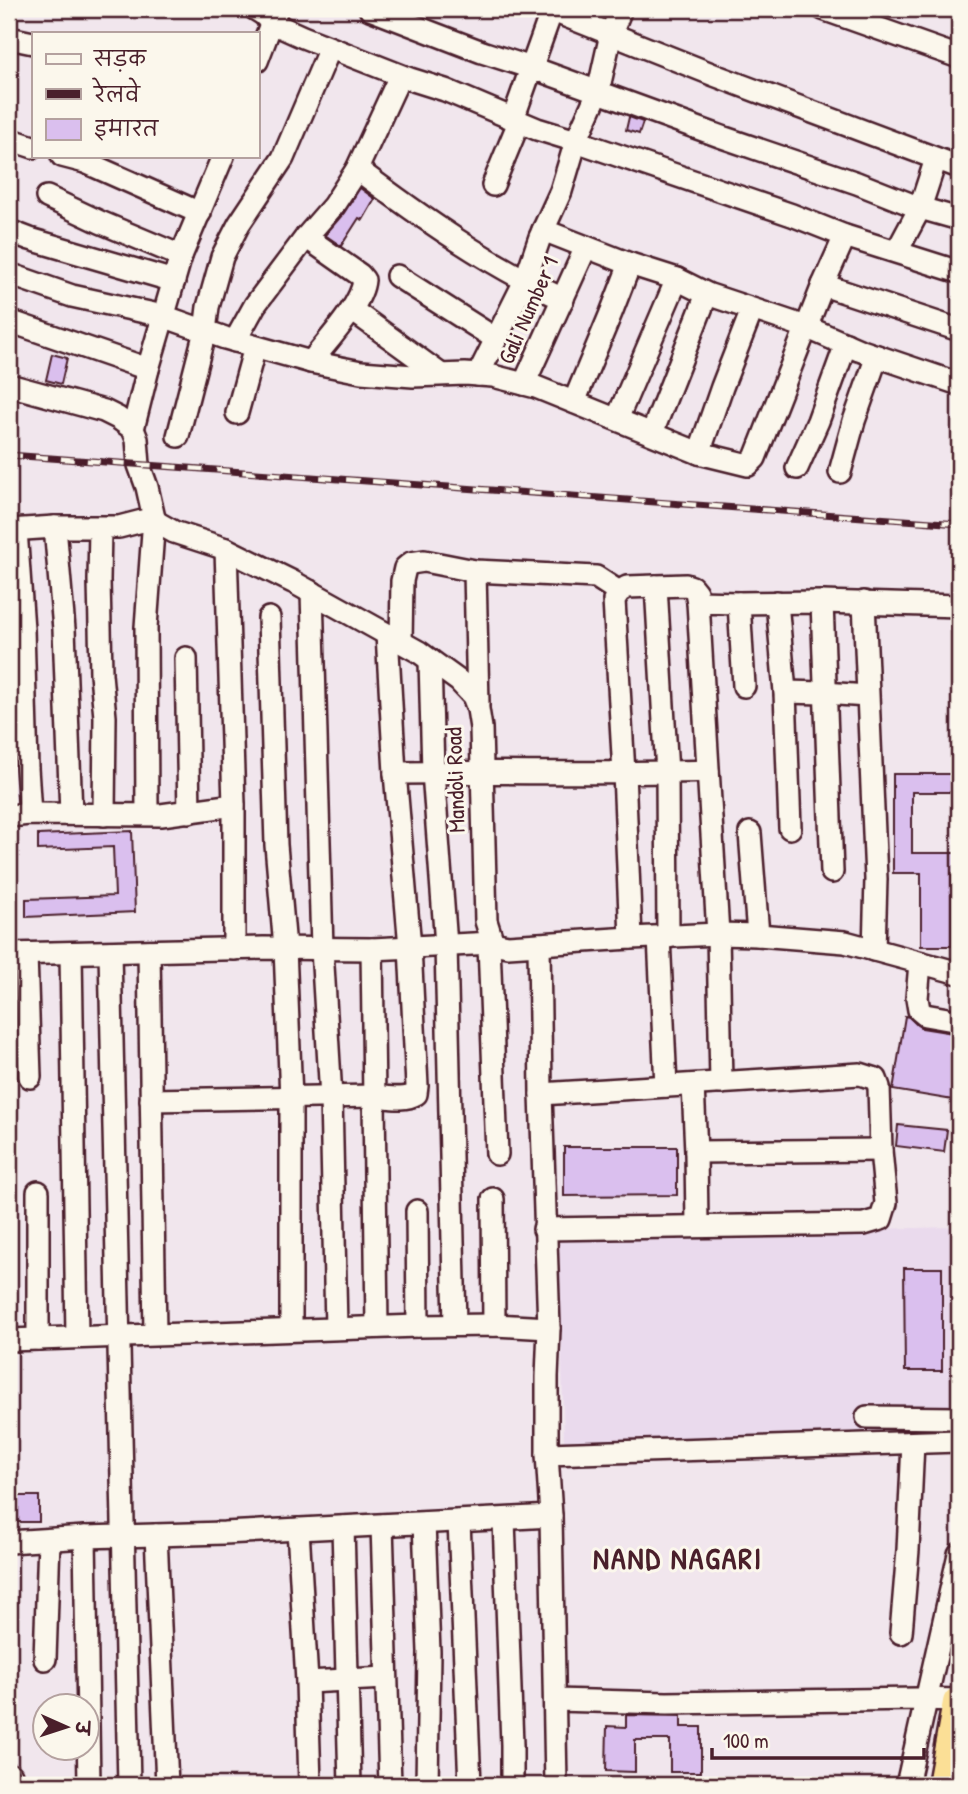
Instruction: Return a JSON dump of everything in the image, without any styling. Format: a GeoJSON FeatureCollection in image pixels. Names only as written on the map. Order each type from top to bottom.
{"type":"FeatureCollection","features":[{"type":"Feature","properties":{"kind":"highway"},"geometry":{"type":"LineString","coordinates":[[944,1785],[959,1702]]}},
{"type":"Feature","properties":{"kind":"street"},"geometry":{"type":"LineString","coordinates":[[255,9],[274,16],[330,48],[400,76],[445,90],[516,121],[792,215],[845,236],[959,272]]}},
{"type":"Feature","properties":{"kind":"street"},"geometry":{"type":"LineString","coordinates":[[370,9],[482,52],[857,183],[920,208],[959,219]]}},
{"type":"Feature","properties":{"kind":"street"},"geometry":{"type":"LineString","coordinates":[[478,375],[525,281],[543,230],[561,191],[576,141],[598,92],[611,34],[621,9]]}},
{"type":"Feature","properties":{"kind":"street"},"geometry":{"type":"LineString","coordinates":[[823,9],[959,57]]}},
{"type":"Feature","properties":{"kind":"street"},"geometry":{"type":"LineString","coordinates":[[493,185],[550,10],[959,167]]}},
{"type":"Feature","properties":{"kind":"street"},"geometry":{"type":"LineString","coordinates":[[259,56],[274,16]]}},
{"type":"Feature","properties":{"kind":"street"},"geometry":{"type":"LineString","coordinates":[[9,38],[32,43]]}},
{"type":"Feature","properties":{"kind":"street"},"geometry":{"type":"LineString","coordinates":[[178,436],[222,257],[239,224],[283,158],[330,48]]}},
{"type":"Feature","properties":{"kind":"street"},"geometry":{"type":"LineString","coordinates":[[237,413],[245,344],[255,305],[333,206],[357,169],[400,76]]}},
{"type":"Feature","properties":{"kind":"street"},"geometry":{"type":"LineString","coordinates":[[9,139],[32,147]]}},
{"type":"Feature","properties":{"kind":"street"},"geometry":{"type":"LineString","coordinates":[[70,158],[85,162],[200,214]]}},
{"type":"Feature","properties":{"kind":"street"},"geometry":{"type":"LineString","coordinates":[[133,429],[181,256],[222,158]]}},
{"type":"Feature","properties":{"kind":"street"},"geometry":{"type":"LineString","coordinates":[[897,251],[920,208],[936,159]]}},
{"type":"Feature","properties":{"kind":"street"},"geometry":{"type":"LineString","coordinates":[[357,169],[485,258],[563,299]]}},
{"type":"Feature","properties":{"kind":"street"},"geometry":{"type":"LineString","coordinates":[[47,197],[181,256]]}},
{"type":"Feature","properties":{"kind":"street"},"geometry":{"type":"LineString","coordinates":[[9,230],[30,239],[174,281]]}},
{"type":"Feature","properties":{"kind":"street"},"geometry":{"type":"LineString","coordinates":[[543,230],[586,247]]}},
{"type":"Feature","properties":{"kind":"street"},"geometry":{"type":"LineString","coordinates":[[524,384],[699,453],[748,465],[755,458],[845,236]]}},
{"type":"Feature","properties":{"kind":"street"},"geometry":{"type":"LineString","coordinates":[[306,237],[364,280],[352,310],[311,362]]}},
{"type":"Feature","properties":{"kind":"street","name":"Gali Number 1"},"geometry":{"type":"LineString","coordinates":[[9,274],[72,296],[163,316],[245,344],[311,362],[374,373],[493,376],[524,384],[586,247],[677,279],[707,294],[806,327],[877,356],[959,384]]}},
{"type":"Feature","properties":{"kind":"street"},"geometry":{"type":"LineString","coordinates":[[574,402],[630,264]]}},
{"type":"Feature","properties":{"kind":"street"},"geometry":{"type":"LineString","coordinates":[[397,276],[496,339]]}},
{"type":"Feature","properties":{"kind":"street"},"geometry":{"type":"LineString","coordinates":[[617,419],[677,279]]}},
{"type":"Feature","properties":{"kind":"street"},"geometry":{"type":"LineString","coordinates":[[823,285],[959,330]]}},
{"type":"Feature","properties":{"kind":"street"},"geometry":{"type":"LineString","coordinates":[[652,433],[707,294]]}},
{"type":"Feature","properties":{"kind":"street"},"geometry":{"type":"LineString","coordinates":[[352,310],[440,374]]}},
{"type":"Feature","properties":{"kind":"street"},"geometry":{"type":"LineString","coordinates":[[699,453],[752,310]]}},
{"type":"Feature","properties":{"kind":"street"},"geometry":{"type":"LineString","coordinates":[[9,321],[148,369]]}},
{"type":"Feature","properties":{"kind":"street"},"geometry":{"type":"LineString","coordinates":[[797,468],[818,421],[846,344]]}},
{"type":"Feature","properties":{"kind":"street"},"geometry":{"type":"LineString","coordinates":[[840,472],[854,421],[877,356]]}},
{"type":"Feature","properties":{"kind":"street"},"geometry":{"type":"LineString","coordinates":[[9,385],[104,411],[133,429],[137,439],[139,466],[153,513],[146,627],[147,814]]}},
{"type":"Feature","properties":{"kind":"street"},"geometry":{"type":"LineString","coordinates":[[153,513],[120,527],[13,530],[23,629],[27,768],[19,815],[147,814],[189,812],[234,805]]}},
{"type":"Feature","properties":{"kind":"street","name":"Mandoli Road"},"geometry":{"type":"LineString","coordinates":[[153,513],[162,527],[226,549],[312,592],[394,638],[430,660],[473,695],[481,728],[486,921],[491,943],[497,1154]]}},
{"type":"Feature","properties":{"kind":"street"},"geometry":{"type":"LineString","coordinates":[[55,527],[64,629],[71,814]]}},
{"type":"Feature","properties":{"kind":"street"},"geometry":{"type":"LineString","coordinates":[[100,528],[101,663],[105,717],[104,815]]}},
{"type":"Feature","properties":{"kind":"street"},"geometry":{"type":"LineString","coordinates":[[226,549],[234,805],[234,949]]}},
{"type":"Feature","properties":{"kind":"street"},"geometry":{"type":"LineString","coordinates":[[151,1100],[374,1096],[405,1098],[416,1094],[418,1086],[410,947],[395,773],[394,638],[405,568],[411,563],[424,561],[475,571],[596,577],[619,592]]}},
{"type":"Feature","properties":{"kind":"street"},"geometry":{"type":"LineString","coordinates":[[475,571],[478,709]]}},
{"type":"Feature","properties":{"kind":"street"},"geometry":{"type":"LineString","coordinates":[[656,586],[667,773],[664,937],[666,1086]]}},
{"type":"Feature","properties":{"kind":"street"},"geometry":{"type":"LineString","coordinates":[[631,937],[614,600],[626,587],[692,587],[698,602],[718,934],[721,1083]]}},
{"type":"Feature","properties":{"kind":"street"},"geometry":{"type":"LineString","coordinates":[[312,592],[322,949],[331,1097],[336,1328]]}},
{"type":"Feature","properties":{"kind":"street"},"geometry":{"type":"LineString","coordinates":[[698,602],[959,606]]}},
{"type":"Feature","properties":{"kind":"street"},"geometry":{"type":"LineString","coordinates":[[777,602],[785,692],[790,828]]}},
{"type":"Feature","properties":{"kind":"street"},"geometry":{"type":"LineString","coordinates":[[822,602],[832,872]]}},
{"type":"Feature","properties":{"kind":"street"},"geometry":{"type":"LineString","coordinates":[[739,603],[744,686]]}},
{"type":"Feature","properties":{"kind":"street"},"geometry":{"type":"LineString","coordinates":[[864,603],[876,878],[874,950]]}},
{"type":"Feature","properties":{"kind":"street"},"geometry":{"type":"LineString","coordinates":[[269,618],[276,845],[285,948],[291,1098],[291,1330]]}},
{"type":"Feature","properties":{"kind":"street"},"geometry":{"type":"LineString","coordinates":[[186,658],[189,812]]}},
{"type":"Feature","properties":{"kind":"street"},"geometry":{"type":"LineString","coordinates":[[430,660],[433,772],[446,945],[455,1325]]}},
{"type":"Feature","properties":{"kind":"street"},"geometry":{"type":"LineString","coordinates":[[785,692],[867,696]]}},
{"type":"Feature","properties":{"kind":"street"},"geometry":{"type":"LineString","coordinates":[[395,773],[708,771]]}},
{"type":"Feature","properties":{"kind":"street"},"geometry":{"type":"LineString","coordinates":[[750,833],[758,935]]}},
{"type":"Feature","properties":{"kind":"street"},"geometry":{"type":"LineString","coordinates":[[30,1077],[17,954],[285,948],[372,949],[491,943],[508,946],[718,934],[845,942],[959,973]]}},
{"type":"Feature","properties":{"kind":"street"},"geometry":{"type":"LineString","coordinates":[[539,944],[544,1229],[549,1328],[547,1454],[551,1516],[556,1785]]}},
{"type":"Feature","properties":{"kind":"street"},"geometry":{"type":"LineString","coordinates":[[372,949],[377,1328]]}},
{"type":"Feature","properties":{"kind":"street"},"geometry":{"type":"LineString","coordinates":[[149,951],[155,1334]]}},
{"type":"Feature","properties":{"kind":"street"},"geometry":{"type":"LineString","coordinates":[[110,952],[129,1785]]}},
{"type":"Feature","properties":{"kind":"street"},"geometry":{"type":"LineString","coordinates":[[71,953],[77,1337]]}},
{"type":"Feature","properties":{"kind":"street"},"geometry":{"type":"LineString","coordinates":[[919,963],[919,1010],[925,1015],[959,1021]]}},
{"type":"Feature","properties":{"kind":"street"},"geometry":{"type":"LineString","coordinates":[[541,1094],[860,1074],[876,1079],[880,1100],[886,1203],[881,1219],[864,1224],[544,1229]]}},
{"type":"Feature","properties":{"kind":"street"},"geometry":{"type":"LineString","coordinates":[[692,1085],[697,1226]]}},
{"type":"Feature","properties":{"kind":"street"},"geometry":{"type":"LineString","coordinates":[[696,1152],[881,1150]]}},
{"type":"Feature","properties":{"kind":"street"},"geometry":{"type":"LineString","coordinates":[[38,1192],[38,1339]]}},
{"type":"Feature","properties":{"kind":"street"},"geometry":{"type":"LineString","coordinates":[[493,1199],[494,1325]]}},
{"type":"Feature","properties":{"kind":"street"},"geometry":{"type":"LineString","coordinates":[[417,1211],[418,1326]]}},
{"type":"Feature","properties":{"kind":"street"},"geometry":{"type":"LineString","coordinates":[[9,1340],[455,1325],[549,1328]]}},
{"type":"Feature","properties":{"kind":"street"},"geometry":{"type":"LineString","coordinates":[[867,1417],[959,1418]]}},
{"type":"Feature","properties":{"kind":"street"},"geometry":{"type":"LineString","coordinates":[[547,1454],[959,1441]]}},
{"type":"Feature","properties":{"kind":"street"},"geometry":{"type":"LineString","coordinates":[[901,1633],[914,1443]]}},
{"type":"Feature","properties":{"kind":"street"},"geometry":{"type":"LineString","coordinates":[[9,1542],[85,1536],[298,1529],[551,1516]]}},
{"type":"Feature","properties":{"kind":"street"},"geometry":{"type":"LineString","coordinates":[[503,1519],[512,1785]]}},
{"type":"Feature","properties":{"kind":"street"},"geometry":{"type":"LineString","coordinates":[[459,1521],[470,1785]]}},
{"type":"Feature","properties":{"kind":"street"},"geometry":{"type":"LineString","coordinates":[[424,1522],[429,1652],[427,1785]]}},
{"type":"Feature","properties":{"kind":"street"},"geometry":{"type":"LineString","coordinates":[[382,1525],[390,1785]]}},
{"type":"Feature","properties":{"kind":"street"},"geometry":{"type":"LineString","coordinates":[[343,1527],[350,1785]]}},
{"type":"Feature","properties":{"kind":"street"},"geometry":{"type":"LineString","coordinates":[[298,1529],[310,1785]]}},
{"type":"Feature","properties":{"kind":"street"},"geometry":{"type":"LineString","coordinates":[[156,1535],[167,1785]]}},
{"type":"Feature","properties":{"kind":"street"},"geometry":{"type":"LineString","coordinates":[[85,1536],[89,1785]]}},
{"type":"Feature","properties":{"kind":"street"},"geometry":{"type":"LineString","coordinates":[[45,1659],[49,1540]]}},
{"type":"Feature","properties":{"kind":"street"},"geometry":{"type":"LineString","coordinates":[[907,1785],[959,1554]]}},
{"type":"Feature","properties":{"kind":"street"},"geometry":{"type":"LineString","coordinates":[[307,1682],[386,1678]]}},
{"type":"Feature","properties":{"kind":"street"},"geometry":{"type":"LineString","coordinates":[[555,1700],[667,1703],[927,1699],[959,1702]]}},
{"type":"Feature","properties":{"kind":"shaded area"},"geometry":{"type":"Polygon","coordinates":[[[954,1227],[959,1433],[564,1443],[559,1237],[954,1227]]]}},
{"type":"Feature","properties":{"kind":"building"},"geometry":{"type":"Polygon","coordinates":[[[629,117],[643,122],[639,134],[626,130],[629,117]]]}},
{"type":"Feature","properties":{"kind":"building"},"geometry":{"type":"Polygon","coordinates":[[[360,188],[375,199],[363,220],[359,218],[341,246],[325,235],[360,188]]]}},
{"type":"Feature","properties":{"kind":"building"},"geometry":{"type":"Polygon","coordinates":[[[52,354],[67,358],[61,384],[46,380],[52,354]]]}},
{"type":"Feature","properties":{"kind":"building"},"geometry":{"type":"Polygon","coordinates":[[[893,774],[959,774],[959,792],[912,792],[912,853],[959,853],[959,873],[952,873],[952,946],[921,946],[921,873],[893,873],[893,774]]]}},
{"type":"Feature","properties":{"kind":"building"},"geometry":{"type":"Polygon","coordinates":[[[132,831],[135,912],[26,917],[26,899],[115,896],[113,847],[38,850],[38,835],[132,831]]]}},
{"type":"Feature","properties":{"kind":"building"},"geometry":{"type":"Polygon","coordinates":[[[905,1016],[922,1028],[959,1034],[959,1101],[893,1090],[905,1016]]]}},
{"type":"Feature","properties":{"kind":"building"},"geometry":{"type":"Polygon","coordinates":[[[898,1125],[947,1130],[944,1152],[896,1146],[898,1125]]]}},
{"type":"Feature","properties":{"kind":"building"},"geometry":{"type":"Polygon","coordinates":[[[564,1147],[677,1147],[677,1195],[564,1196],[564,1147]]]}},
{"type":"Feature","properties":{"kind":"building"},"geometry":{"type":"Polygon","coordinates":[[[904,1268],[942,1268],[942,1371],[905,1371],[904,1268]]]}},
{"type":"Feature","properties":{"kind":"building"},"geometry":{"type":"Polygon","coordinates":[[[9,1496],[39,1496],[39,1522],[9,1522],[9,1496]]]}},
{"type":"Feature","properties":{"kind":"building"},"geometry":{"type":"Polygon","coordinates":[[[626,1715],[681,1716],[681,1727],[701,1727],[701,1772],[670,1772],[670,1740],[635,1740],[635,1772],[606,1771],[607,1726],[626,1727],[626,1715]]]}},
{"type":"Feature","properties":{"kind":"railway"},"geometry":{"type":"LineString","coordinates":[[9,455],[959,524]]}},
{"type":"Feature","properties":{"kind":"district","name":"NAND NAGARI"},"geometry":{"type":"Point","coordinates":[678,1559]}}]}
